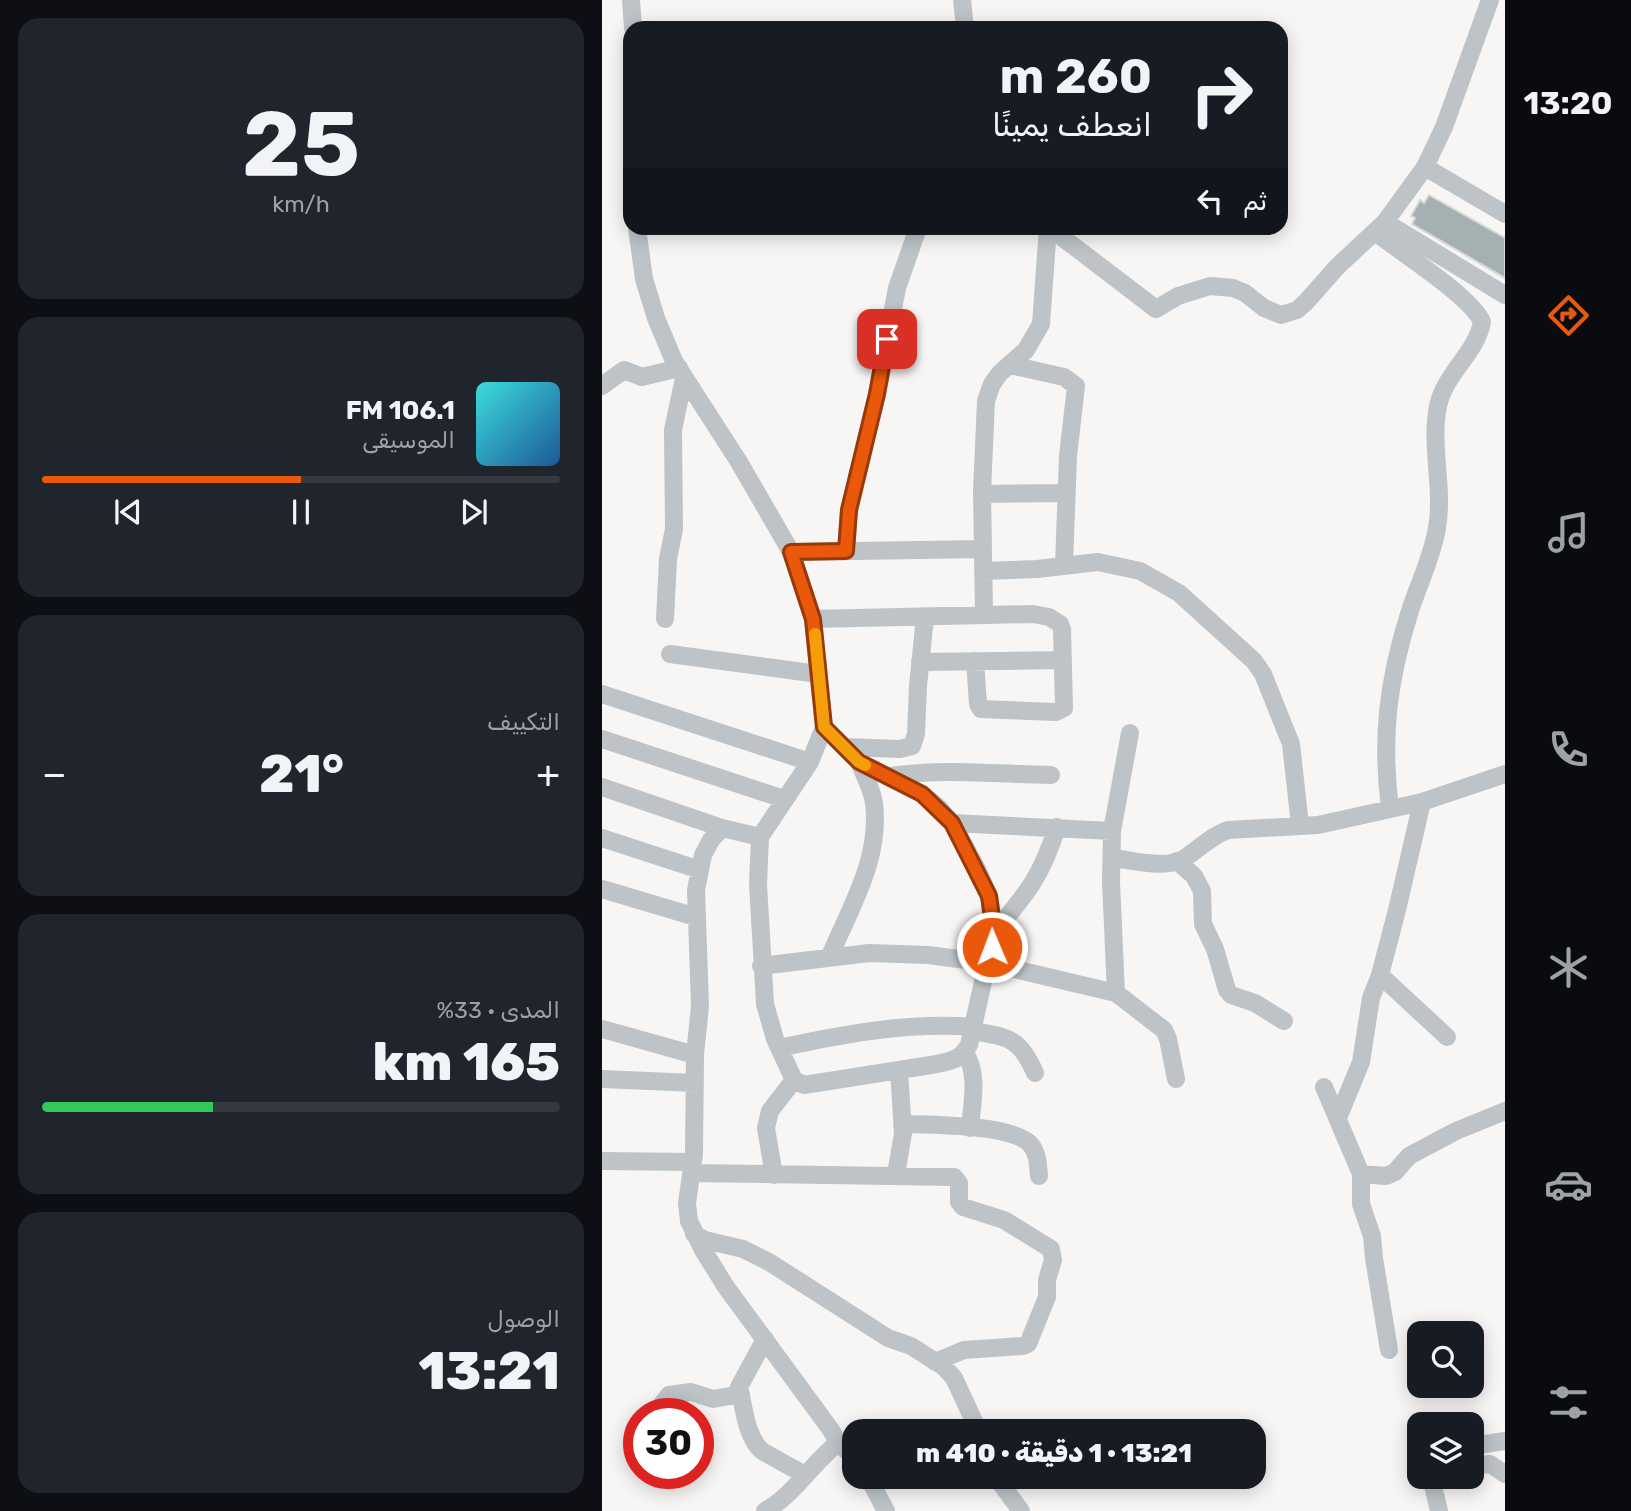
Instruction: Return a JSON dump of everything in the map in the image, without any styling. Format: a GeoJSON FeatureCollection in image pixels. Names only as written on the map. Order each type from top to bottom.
{"type":"FeatureCollection","features":[{"type":"Feature","properties":{"kind":"street"},"geometry":{"type":"LineString","coordinates":[[631,0],[632,21]]}},
{"type":"Feature","properties":{"kind":"street"},"geometry":{"type":"LineString","coordinates":[[962,0],[964,21]]}},
{"type":"Feature","properties":{"kind":"street"},"geometry":{"type":"LineString","coordinates":[[1058,235],[1156,309],[1193,290],[1223,286],[1245,293],[1264,308],[1282,315],[1297,310],[1337,267],[1380,227],[1424,167],[1444,127],[1490,0]]}},
{"type":"Feature","properties":{"kind":"street"},"geometry":{"type":"LineString","coordinates":[[1424,167],[1505,214]]}},
{"type":"Feature","properties":{"kind":"street"},"geometry":{"type":"LineString","coordinates":[[1380,227],[1505,295]]}},
{"type":"Feature","properties":{"kind":"street"},"geometry":{"type":"LineString","coordinates":[[1380,227],[1474,311],[1482,322],[1471,351],[1452,373],[1438,406],[1438,525],[1432,551],[1401,641],[1387,707],[1386,761],[1390,808]]}},
{"type":"Feature","properties":{"kind":"street"},"geometry":{"type":"LineString","coordinates":[[638,235],[652,305],[681,373],[739,462],[791,552],[813,619],[824,727],[810,762],[760,837],[758,884],[765,1004],[779,1048],[794,1080],[804,1085],[957,1060],[965,1053],[973,1029],[989,962],[994,932],[989,896],[952,823],[922,794],[859,762]]}},
{"type":"Feature","properties":{"kind":"street"},"geometry":{"type":"LineString","coordinates":[[846,551],[849,510],[877,394],[897,288],[916,235]]}},
{"type":"Feature","properties":{"kind":"street"},"geometry":{"type":"LineString","coordinates":[[984,615],[982,494],[986,401],[992,384],[1000,373],[1026,350],[1041,324],[1048,235]]}},
{"type":"Feature","properties":{"kind":"street"},"geometry":{"type":"LineString","coordinates":[[1010,365],[1063,377],[1076,386],[1070,423],[1064,565]]}},
{"type":"Feature","properties":{"kind":"street"},"geometry":{"type":"LineString","coordinates":[[602,386],[624,370],[642,377],[681,373]]}},
{"type":"Feature","properties":{"kind":"street"},"geometry":{"type":"LineString","coordinates":[[665,619],[668,559],[674,529],[673,430],[681,373]]}},
{"type":"Feature","properties":{"kind":"street"},"geometry":{"type":"LineString","coordinates":[[982,494],[1066,493]]}},
{"type":"Feature","properties":{"kind":"street"},"geometry":{"type":"LineString","coordinates":[[791,552],[982,549]]}},
{"type":"Feature","properties":{"kind":"street"},"geometry":{"type":"LineString","coordinates":[[984,570],[1037,569],[1098,562],[1120,565],[1159,580],[1204,613],[1264,674],[1290,744],[1300,825]]}},
{"type":"Feature","properties":{"kind":"street"},"geometry":{"type":"LineString","coordinates":[[813,619],[1034,614],[1055,620],[1062,629],[1065,705],[1056,712],[981,709],[978,704],[975,661]]}},
{"type":"Feature","properties":{"kind":"street"},"geometry":{"type":"LineString","coordinates":[[845,747],[900,749],[912,746],[916,734],[925,617]]}},
{"type":"Feature","properties":{"kind":"street"},"geometry":{"type":"LineString","coordinates":[[670,654],[818,674]]}},
{"type":"Feature","properties":{"kind":"street"},"geometry":{"type":"LineString","coordinates":[[920,662],[1063,660]]}},
{"type":"Feature","properties":{"kind":"street"},"geometry":{"type":"LineString","coordinates":[[602,694],[810,762]]}},
{"type":"Feature","properties":{"kind":"street"},"geometry":{"type":"LineString","coordinates":[[824,727],[859,762],[874,801],[872,848],[860,888],[829,958]]}},
{"type":"Feature","properties":{"kind":"street"},"geometry":{"type":"LineString","coordinates":[[1116,993],[1112,831],[1130,733]]}},
{"type":"Feature","properties":{"kind":"street"},"geometry":{"type":"LineString","coordinates":[[602,739],[784,799]]}},
{"type":"Feature","properties":{"kind":"street"},"geometry":{"type":"LineString","coordinates":[[890,776],[936,772],[1051,775]]}},
{"type":"Feature","properties":{"kind":"street"},"geometry":{"type":"LineString","coordinates":[[1112,858],[1159,863],[1177,861],[1228,830],[1318,825],[1422,802],[1505,774]]}},
{"type":"Feature","properties":{"kind":"street"},"geometry":{"type":"LineString","coordinates":[[602,787],[722,828],[760,837]]}},
{"type":"Feature","properties":{"kind":"street"},"geometry":{"type":"LineString","coordinates":[[1338,1118],[1361,1062],[1371,999],[1380,975],[1422,802]]}},
{"type":"Feature","properties":{"kind":"street"},"geometry":{"type":"LineString","coordinates":[[952,823],[1112,831]]}},
{"type":"Feature","properties":{"kind":"street"},"geometry":{"type":"LineString","coordinates":[[994,932],[1026,895],[1042,870],[1057,827]]}},
{"type":"Feature","properties":{"kind":"street"},"geometry":{"type":"LineString","coordinates":[[722,828],[703,855],[696,890],[700,1006],[695,1055],[692,1168],[687,1203],[689,1221],[726,1287],[842,1446]]}},
{"type":"Feature","properties":{"kind":"street"},"geometry":{"type":"LineString","coordinates":[[602,838],[700,870]]}},
{"type":"Feature","properties":{"kind":"street"},"geometry":{"type":"LineString","coordinates":[[1177,861],[1194,876],[1202,891],[1203,924],[1227,990],[1231,995],[1255,1003],[1284,1021]]}},
{"type":"Feature","properties":{"kind":"street"},"geometry":{"type":"LineString","coordinates":[[602,889],[696,917]]}},
{"type":"Feature","properties":{"kind":"street"},"geometry":{"type":"LineString","coordinates":[[761,966],[869,953],[928,955],[989,962],[1116,993],[1164,1030],[1176,1079]]}},
{"type":"Feature","properties":{"kind":"street"},"geometry":{"type":"LineString","coordinates":[[1380,975],[1447,1037]]}},
{"type":"Feature","properties":{"kind":"street"},"geometry":{"type":"LineString","coordinates":[[779,1048],[837,1035],[936,1024],[973,1029],[1010,1041],[1026,1052],[1035,1073]]}},
{"type":"Feature","properties":{"kind":"street"},"geometry":{"type":"LineString","coordinates":[[602,1029],[695,1055]]}},
{"type":"Feature","properties":{"kind":"street"},"geometry":{"type":"LineString","coordinates":[[965,1053],[971,1063],[973,1083],[970,1128]]}},
{"type":"Feature","properties":{"kind":"street"},"geometry":{"type":"LineString","coordinates":[[896,1175],[902,1124],[899,1070]]}},
{"type":"Feature","properties":{"kind":"street"},"geometry":{"type":"LineString","coordinates":[[602,1079],[695,1083]]}},
{"type":"Feature","properties":{"kind":"street"},"geometry":{"type":"LineString","coordinates":[[774,1175],[766,1128],[770,1111],[794,1080]]}},
{"type":"Feature","properties":{"kind":"street"},"geometry":{"type":"LineString","coordinates":[[1324,1087],[1361,1174],[1362,1204],[1373,1236],[1374,1258],[1390,1350]]}},
{"type":"Feature","properties":{"kind":"street"},"geometry":{"type":"LineString","coordinates":[[1361,1174],[1386,1175],[1395,1172],[1409,1156],[1456,1130],[1505,1111]]}},
{"type":"Feature","properties":{"kind":"street"},"geometry":{"type":"LineString","coordinates":[[902,1124],[991,1130],[1028,1141],[1037,1154],[1039,1176]]}},
{"type":"Feature","properties":{"kind":"street"},"geometry":{"type":"LineString","coordinates":[[602,1161],[774,1175],[954,1177],[959,1183],[959,1202],[963,1207],[1004,1220],[1047,1245],[1054,1253],[1047,1280],[1047,1297],[1028,1344],[964,1350],[936,1362]]}},
{"type":"Feature","properties":{"kind":"street"},"geometry":{"type":"LineString","coordinates":[[694,1234],[705,1240],[744,1249],[769,1262],[888,1338],[911,1346],[944,1367],[954,1378],[973,1419]]}},
{"type":"Feature","properties":{"kind":"street"},"geometry":{"type":"LineString","coordinates":[[765,1339],[741,1380],[741,1394],[750,1430],[756,1446],[805,1475]]}},
{"type":"Feature","properties":{"kind":"street"},"geometry":{"type":"LineString","coordinates":[[667,1398],[670,1395],[691,1392],[710,1398]]}},
{"type":"Feature","properties":{"kind":"street"},"geometry":{"type":"LineString","coordinates":[[714,1399],[741,1394]]}},
{"type":"Feature","properties":{"kind":"street"},"geometry":{"type":"LineString","coordinates":[[1484,1444],[1505,1441]]}},
{"type":"Feature","properties":{"kind":"street"},"geometry":{"type":"LineString","coordinates":[[765,1511],[785,1497],[838,1443]]}},
{"type":"Feature","properties":{"kind":"street"},"geometry":{"type":"LineString","coordinates":[[1484,1465],[1490,1464],[1505,1474]]}},
{"type":"Feature","properties":{"kind":"street"},"geometry":{"type":"LineString","coordinates":[[874,1489],[886,1511]]}},
{"type":"Feature","properties":{"kind":"street"},"geometry":{"type":"LineString","coordinates":[[1005,1489],[1021,1511]]}},
{"type":"Feature","properties":{"kind":"street"},"geometry":{"type":"LineString","coordinates":[[1434,1489],[1439,1511]]}},
{"type":"Feature","properties":{"kind":"building"},"geometry":{"type":"Polygon","coordinates":[[[1429,195],[1505,238],[1505,278],[1412,224],[1415,218],[1411,216],[1420,200],[1424,203],[1429,195]]]}},
{"type":"Feature","properties":{"kind":"slow traffic"},"geometry":{"type":"LineString","coordinates":[[815,634],[824,727],[865,765]]}},
{"type":"Feature","properties":{"kind":"route"},"geometry":{"type":"LineString","coordinates":[[887,339],[877,394],[849,510],[846,551],[791,552],[813,619],[824,727],[859,762],[922,794],[952,823],[989,896],[994,932],[992,947]]}}]}
